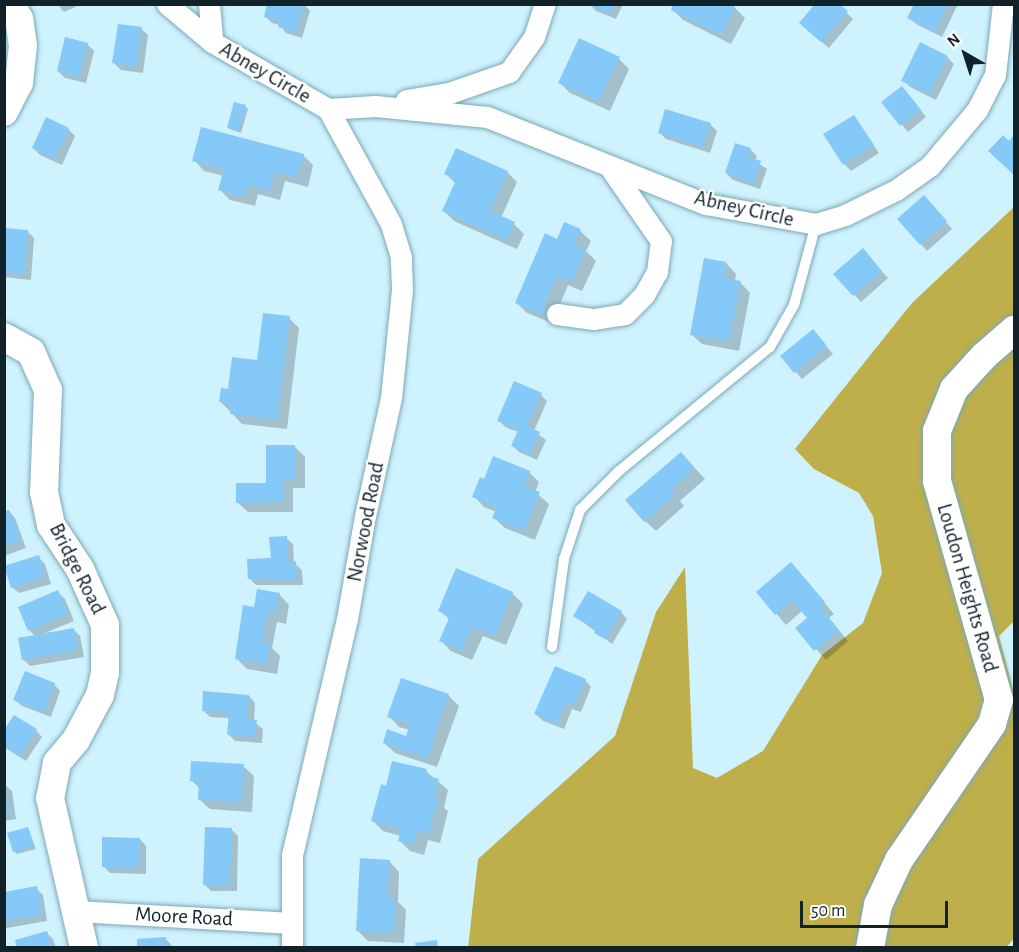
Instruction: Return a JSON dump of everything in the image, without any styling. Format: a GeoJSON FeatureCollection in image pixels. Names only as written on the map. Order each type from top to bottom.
{"type":"FeatureCollection","features":[{"type":"Feature","properties":{"kind":"street"},"geometry":{"type":"LineString","coordinates":[[4,112],[19,83],[23,46],[19,19],[11,4]]}},
{"type":"Feature","properties":{"kind":"street","name":"Abney Circle"},"geometry":{"type":"LineString","coordinates":[[167,4],[212,42],[328,109],[375,105],[449,93],[509,72],[534,37],[545,4]]}},
{"type":"Feature","properties":{"kind":"street"},"geometry":{"type":"LineString","coordinates":[[208,4],[212,42]]}},
{"type":"Feature","properties":{"kind":"street","name":"Abney Circle"},"geometry":{"type":"LineString","coordinates":[[375,105],[487,117],[706,204],[816,224],[845,214],[896,190],[930,166],[977,110],[995,75],[1003,4]]}},
{"type":"Feature","properties":{"kind":"street","name":"Norwood Road"},"geometry":{"type":"LineString","coordinates":[[292,948],[292,855],[347,619],[391,398],[402,290],[401,257],[391,224],[328,109]]}},
{"type":"Feature","properties":{"kind":"street"},"geometry":{"type":"LineString","coordinates":[[557,314],[594,319],[625,314],[644,295],[657,272],[661,241],[609,166]]}},
{"type":"Feature","properties":{"kind":"street","name":"Loudon Heights Road"},"geometry":{"type":"LineString","coordinates":[[870,948],[878,904],[900,860],[992,724],[1007,697],[937,481],[937,431],[954,389],[984,356],[1014,330]]}},
{"type":"Feature","properties":{"kind":"street","name":"Bridge Road"},"geometry":{"type":"LineString","coordinates":[[4,337],[31,352],[48,390],[44,492],[51,525],[80,569],[105,625],[105,673],[100,694],[76,740],[57,763],[50,798],[84,948]]}},
{"type":"Feature","properties":{"kind":"street","name":"Moore Road"},"geometry":{"type":"LineString","coordinates":[[77,911],[291,923]]}},
{"type":"Feature","properties":{"kind":"lane"},"geometry":{"type":"LineString","coordinates":[[552,647],[564,558],[580,510],[619,471],[770,347],[794,305],[816,224]]}},
{"type":"Feature","properties":{"kind":"shaded area"},"geometry":{"type":"Polygon","coordinates":[[[1014,207],[1014,621],[999,636],[1014,693],[1014,938],[1006,948],[468,948],[478,859],[615,736],[656,612],[685,567],[693,768],[717,778],[763,751],[822,655],[863,623],[882,573],[873,516],[859,493],[814,469],[795,449],[912,303],[1014,207]]]}},
{"type":"Feature","properties":{"kind":"building"},"geometry":{"type":"Polygon","coordinates":[[[267,4],[304,4],[296,32],[278,27],[280,21],[264,17],[267,4]]]}},
{"type":"Feature","properties":{"kind":"building"},"geometry":{"type":"Polygon","coordinates":[[[588,4],[613,4],[610,14],[588,4]]]}},
{"type":"Feature","properties":{"kind":"building"},"geometry":{"type":"Polygon","coordinates":[[[673,4],[732,4],[735,6],[721,35],[671,10],[673,4]]]}},
{"type":"Feature","properties":{"kind":"building"},"geometry":{"type":"Polygon","coordinates":[[[815,4],[839,4],[848,11],[821,42],[799,23],[815,4]]]}},
{"type":"Feature","properties":{"kind":"building"},"geometry":{"type":"Polygon","coordinates":[[[914,4],[948,4],[935,32],[907,18],[914,4]]]}},
{"type":"Feature","properties":{"kind":"building"},"geometry":{"type":"Polygon","coordinates":[[[118,24],[142,27],[136,67],[112,63],[118,24]]]}},
{"type":"Feature","properties":{"kind":"building"},"geometry":{"type":"Polygon","coordinates":[[[65,37],[88,43],[79,77],[57,71],[65,37]]]}},
{"type":"Feature","properties":{"kind":"building"},"geometry":{"type":"Polygon","coordinates":[[[579,38],[620,57],[599,102],[558,83],[579,38]]]}},
{"type":"Feature","properties":{"kind":"building"},"geometry":{"type":"Polygon","coordinates":[[[920,42],[948,56],[930,94],[901,81],[920,42]]]}},
{"type":"Feature","properties":{"kind":"building"},"geometry":{"type":"Polygon","coordinates":[[[902,86],[921,110],[900,126],[881,102],[902,86]]]}},
{"type":"Feature","properties":{"kind":"building"},"geometry":{"type":"Polygon","coordinates":[[[234,102],[246,105],[239,131],[227,128],[234,102]]]}},
{"type":"Feature","properties":{"kind":"building"},"geometry":{"type":"Polygon","coordinates":[[[665,109],[711,123],[703,147],[658,133],[665,109]]]}},
{"type":"Feature","properties":{"kind":"building"},"geometry":{"type":"Polygon","coordinates":[[[854,115],[874,145],[843,165],[823,134],[854,115]]]}},
{"type":"Feature","properties":{"kind":"building"},"geometry":{"type":"Polygon","coordinates":[[[46,117],[69,128],[55,159],[32,148],[46,117]]]}},
{"type":"Feature","properties":{"kind":"building"},"geometry":{"type":"Polygon","coordinates":[[[201,127],[304,154],[297,178],[275,172],[270,191],[248,185],[244,197],[218,190],[224,169],[192,161],[201,127]]]}},
{"type":"Feature","properties":{"kind":"building"},"geometry":{"type":"Polygon","coordinates":[[[1003,135],[1009,141],[1014,135],[1014,175],[988,151],[1003,135]]]}},
{"type":"Feature","properties":{"kind":"building"},"geometry":{"type":"Polygon","coordinates":[[[735,143],[751,148],[748,157],[761,161],[754,183],[725,173],[735,143]]]}},
{"type":"Feature","properties":{"kind":"building"},"geometry":{"type":"Polygon","coordinates":[[[456,148],[508,171],[490,211],[515,222],[507,240],[442,211],[456,180],[444,174],[456,148]]]}},
{"type":"Feature","properties":{"kind":"building"},"geometry":{"type":"Polygon","coordinates":[[[924,195],[947,221],[920,245],[897,219],[924,195]]]}},
{"type":"Feature","properties":{"kind":"building"},"geometry":{"type":"Polygon","coordinates":[[[564,222],[581,229],[575,244],[586,249],[572,282],[557,276],[541,314],[515,303],[545,233],[557,239],[564,222]]]}},
{"type":"Feature","properties":{"kind":"building"},"geometry":{"type":"Polygon","coordinates":[[[5,228],[28,230],[25,274],[5,273],[5,228]]]}},
{"type":"Feature","properties":{"kind":"building"},"geometry":{"type":"Polygon","coordinates":[[[863,248],[882,271],[853,296],[833,274],[863,248]]]}},
{"type":"Feature","properties":{"kind":"building"},"geometry":{"type":"Polygon","coordinates":[[[704,258],[726,262],[724,278],[741,281],[729,342],[690,335],[704,258]]]}},
{"type":"Feature","properties":{"kind":"building"},"geometry":{"type":"Polygon","coordinates":[[[263,313],[290,316],[277,420],[230,414],[231,404],[219,402],[221,388],[228,389],[232,357],[257,360],[263,313]]]}},
{"type":"Feature","properties":{"kind":"building"},"geometry":{"type":"Polygon","coordinates":[[[813,329],[827,346],[794,373],[780,356],[813,329]]]}},
{"type":"Feature","properties":{"kind":"building"},"geometry":{"type":"Polygon","coordinates":[[[514,381],[542,393],[527,426],[540,432],[530,454],[511,446],[518,430],[497,421],[514,381]]]}},
{"type":"Feature","properties":{"kind":"building"},"geometry":{"type":"Polygon","coordinates":[[[266,445],[295,445],[295,479],[283,479],[284,502],[236,503],[236,483],[266,483],[266,445]]]}},
{"type":"Feature","properties":{"kind":"building"},"geometry":{"type":"Polygon","coordinates":[[[681,452],[695,468],[671,490],[675,495],[644,522],[625,500],[681,452]]]}},
{"type":"Feature","properties":{"kind":"building"},"geometry":{"type":"Polygon","coordinates":[[[493,456],[530,471],[524,486],[540,492],[524,531],[492,518],[497,507],[472,497],[480,477],[484,479],[493,456]]]}},
{"type":"Feature","properties":{"kind":"building"},"geometry":{"type":"Polygon","coordinates":[[[9,510],[21,541],[4,547],[4,511],[9,510]]]}},
{"type":"Feature","properties":{"kind":"building"},"geometry":{"type":"Polygon","coordinates":[[[287,536],[288,562],[296,561],[297,579],[248,579],[247,559],[271,558],[269,537],[287,536]]]}},
{"type":"Feature","properties":{"kind":"building"},"geometry":{"type":"Polygon","coordinates":[[[39,555],[45,577],[11,588],[4,566],[39,555]]]}},
{"type":"Feature","properties":{"kind":"building"},"geometry":{"type":"Polygon","coordinates":[[[791,562],[825,602],[820,607],[839,630],[814,651],[795,628],[807,618],[792,601],[775,615],[756,592],[791,562]]]}},
{"type":"Feature","properties":{"kind":"building"},"geometry":{"type":"Polygon","coordinates":[[[456,568],[513,592],[495,636],[472,627],[462,651],[439,641],[450,616],[438,611],[456,568]]]}},
{"type":"Feature","properties":{"kind":"building"},"geometry":{"type":"Polygon","coordinates":[[[257,589],[280,593],[276,614],[267,613],[262,643],[270,644],[267,664],[235,659],[243,605],[254,607],[257,589]]]}},
{"type":"Feature","properties":{"kind":"building"},"geometry":{"type":"Polygon","coordinates":[[[58,590],[68,614],[28,631],[18,607],[58,590]]]}},
{"type":"Feature","properties":{"kind":"building"},"geometry":{"type":"Polygon","coordinates":[[[588,591],[622,611],[605,639],[594,633],[596,630],[573,616],[588,591]]]}},
{"type":"Feature","properties":{"kind":"building"},"geometry":{"type":"Polygon","coordinates":[[[74,628],[78,650],[22,660],[18,638],[74,628]]]}},
{"type":"Feature","properties":{"kind":"building"},"geometry":{"type":"Polygon","coordinates":[[[555,666],[586,679],[574,706],[566,703],[557,724],[534,714],[555,666]]]}},
{"type":"Feature","properties":{"kind":"building"},"geometry":{"type":"Polygon","coordinates":[[[25,671],[55,683],[44,712],[13,700],[25,671]]]}},
{"type":"Feature","properties":{"kind":"building"},"geometry":{"type":"Polygon","coordinates":[[[401,678],[449,694],[427,758],[383,743],[387,729],[406,736],[410,724],[387,717],[401,678]]]}},
{"type":"Feature","properties":{"kind":"building"},"geometry":{"type":"Polygon","coordinates":[[[203,691],[249,695],[247,720],[257,720],[255,737],[227,734],[229,713],[202,711],[203,691]]]}},
{"type":"Feature","properties":{"kind":"building"},"geometry":{"type":"Polygon","coordinates":[[[14,715],[37,729],[19,756],[4,746],[4,730],[14,715]]]}},
{"type":"Feature","properties":{"kind":"building"},"geometry":{"type":"Polygon","coordinates":[[[191,761],[244,764],[242,802],[198,800],[199,781],[190,781],[191,761]]]}},
{"type":"Feature","properties":{"kind":"building"},"geometry":{"type":"Polygon","coordinates":[[[392,761],[427,769],[425,775],[439,779],[434,798],[438,799],[429,833],[418,831],[414,845],[398,841],[401,829],[371,821],[381,784],[386,786],[392,761]]]}},
{"type":"Feature","properties":{"kind":"building"},"geometry":{"type":"Polygon","coordinates":[[[4,785],[10,813],[4,814],[4,785]]]}},
{"type":"Feature","properties":{"kind":"building"},"geometry":{"type":"Polygon","coordinates":[[[28,827],[34,846],[13,852],[7,833],[28,827]]]}},
{"type":"Feature","properties":{"kind":"building"},"geometry":{"type":"Polygon","coordinates":[[[205,827],[232,828],[230,885],[203,885],[205,827]]]}},
{"type":"Feature","properties":{"kind":"building"},"geometry":{"type":"Polygon","coordinates":[[[102,837],[140,838],[140,867],[102,867],[102,837]]]}},
{"type":"Feature","properties":{"kind":"building"},"geometry":{"type":"Polygon","coordinates":[[[360,858],[390,860],[387,898],[396,898],[394,933],[356,931],[360,858]]]}},
{"type":"Feature","properties":{"kind":"building"},"geometry":{"type":"Polygon","coordinates":[[[37,886],[42,915],[4,921],[4,892],[37,886]]]}},
{"type":"Feature","properties":{"kind":"building"},"geometry":{"type":"Polygon","coordinates":[[[47,931],[52,948],[17,948],[15,940],[47,931]]]}},
{"type":"Feature","properties":{"kind":"building"},"geometry":{"type":"Polygon","coordinates":[[[166,937],[167,948],[137,948],[137,939],[166,937]]]}},
{"type":"Feature","properties":{"kind":"building"},"geometry":{"type":"Polygon","coordinates":[[[437,940],[438,948],[416,948],[415,943],[437,940]]]}}]}
